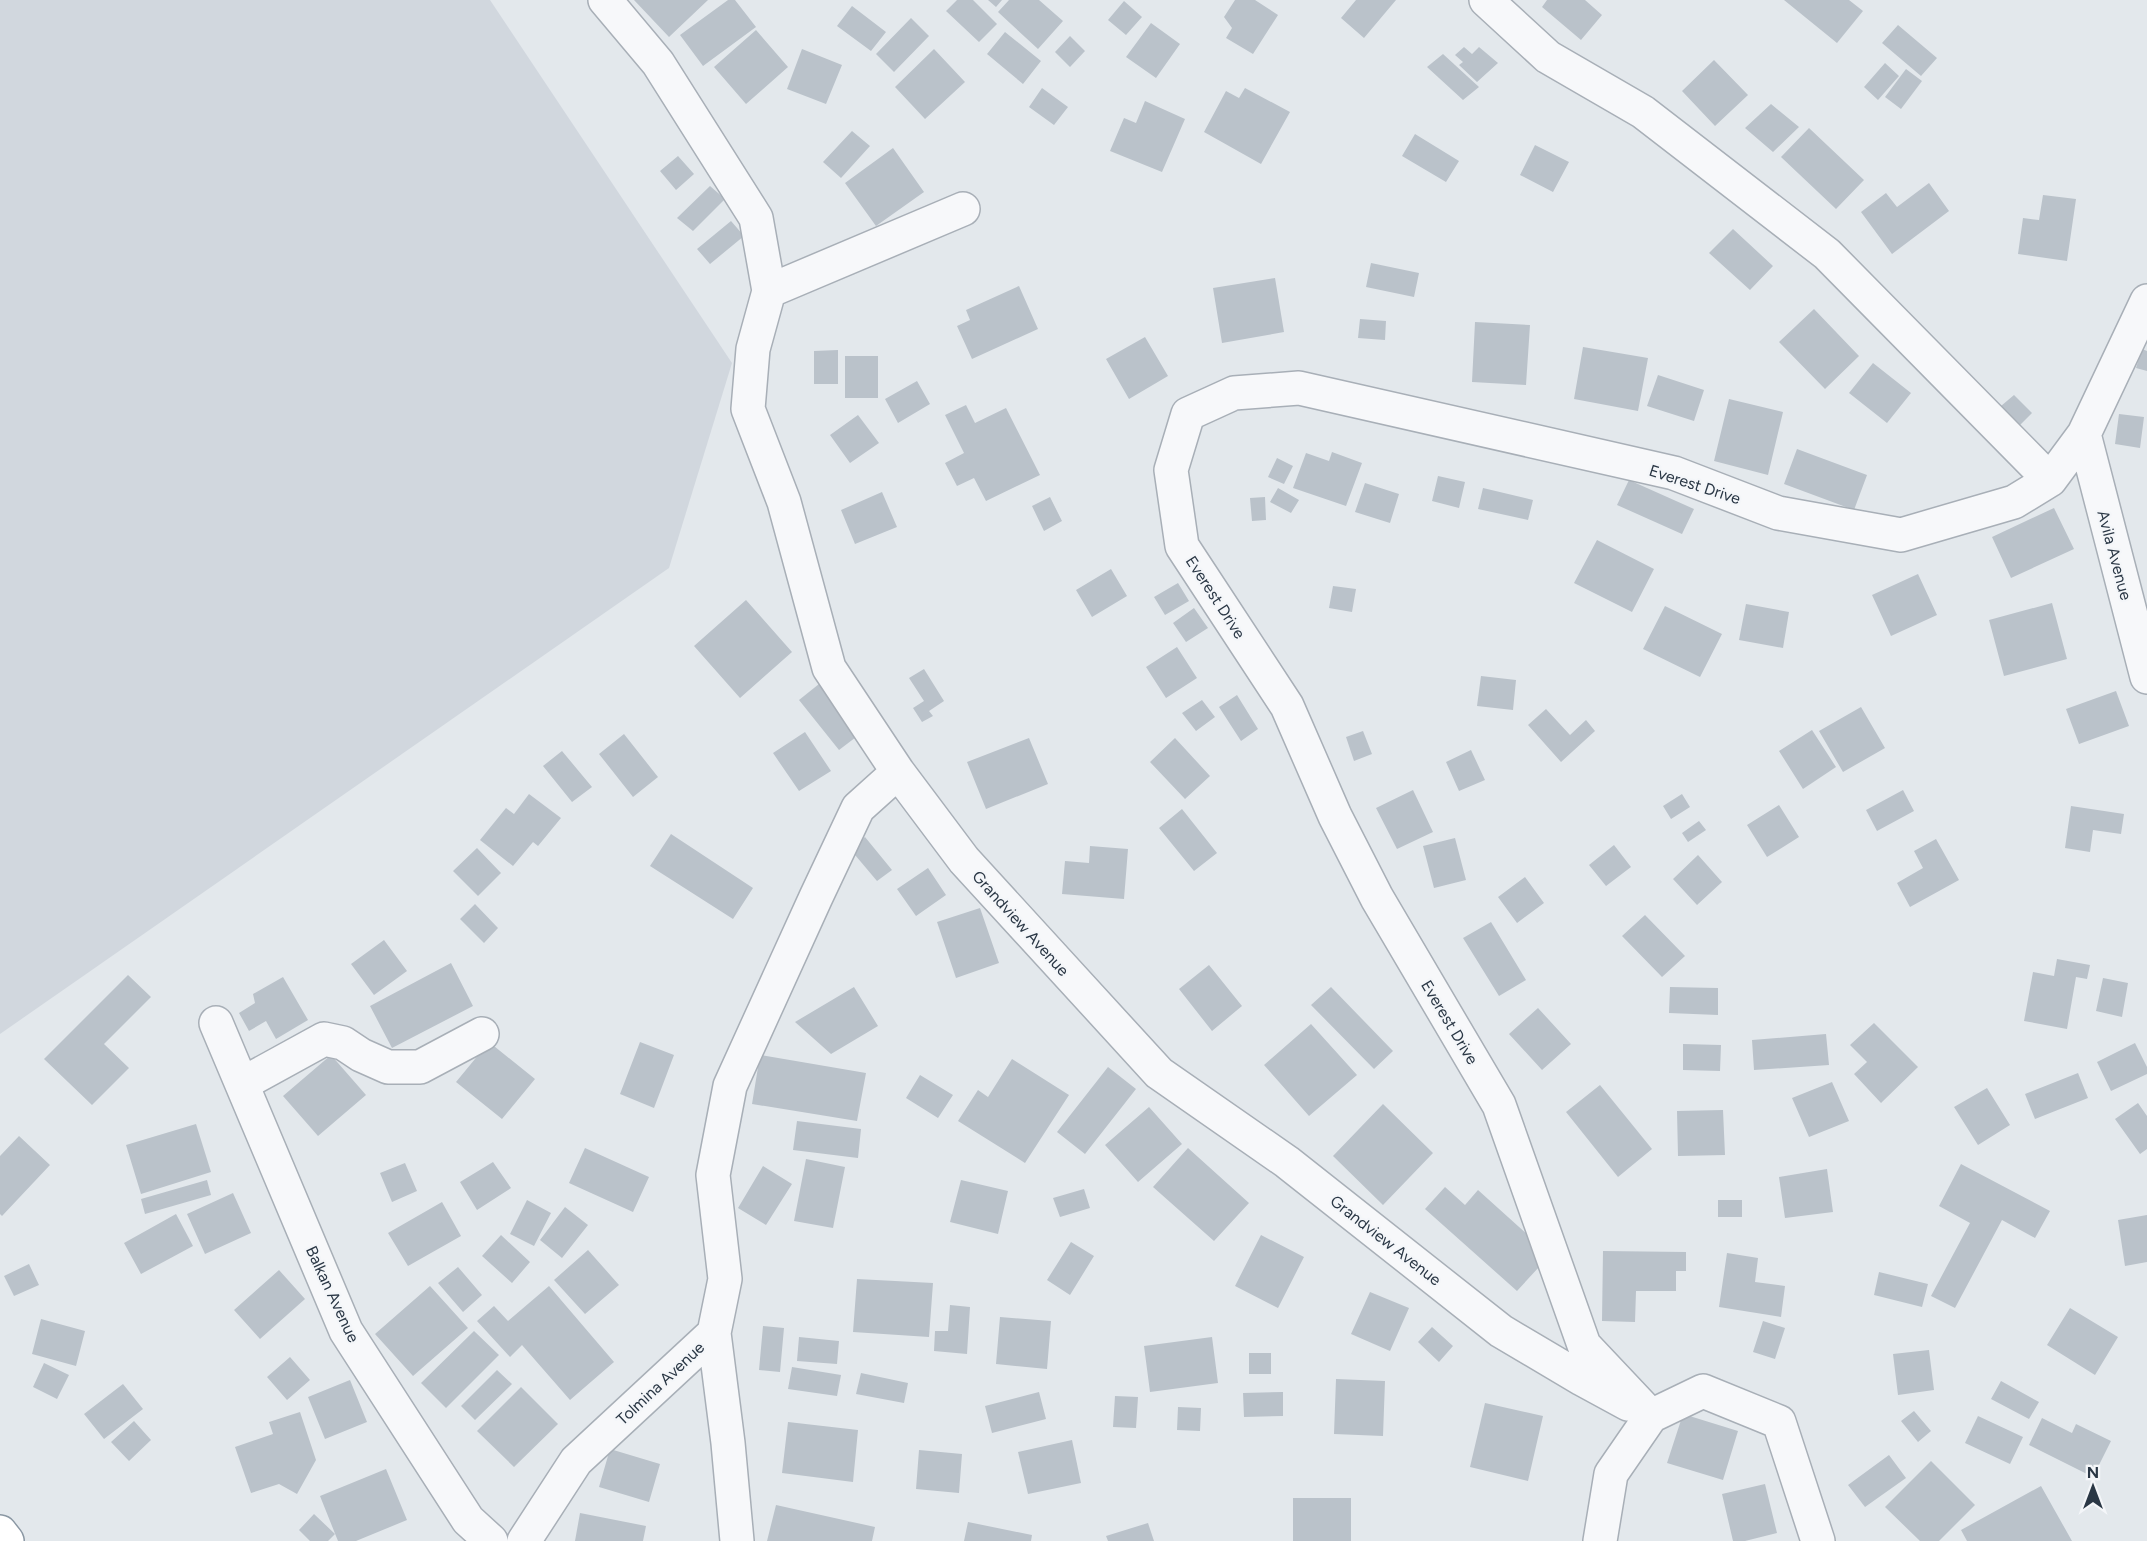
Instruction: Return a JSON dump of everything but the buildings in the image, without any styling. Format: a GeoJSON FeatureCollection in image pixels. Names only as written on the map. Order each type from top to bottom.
{"type":"FeatureCollection","features":[{"type":"Feature","properties":{"kind":"highway"},"geometry":{"type":"LineString","coordinates":[[0,1532],[7,1541]]}},
{"type":"Feature","properties":{"kind":"street"},"geometry":{"type":"LineString","coordinates":[[605,0],[658,63],[756,218],[769,291],[963,209]]}},
{"type":"Feature","properties":{"kind":"street"},"geometry":{"type":"LineString","coordinates":[[1486,0],[1548,57],[1643,112],[1827,254],[2050,480]]}},
{"type":"Feature","properties":{"kind":"street","name":"Grandview Avenue"},"geometry":{"type":"LineString","coordinates":[[769,291],[753,349],[748,409],[784,502],[829,668],[898,772],[964,860],[1159,1073],[1287,1162],[1501,1330],[1582,1380],[1651,1416]]}},
{"type":"Feature","properties":{"kind":"street","name":"Everest Drive"},"geometry":{"type":"LineString","coordinates":[[1651,1416],[1584,1346],[1499,1106],[1377,898],[1335,816],[1287,706],[1182,546],[1171,470],[1188,414],[1234,393],[1299,388],[1674,473],[1778,513],[1900,535],[2014,502],[2050,480],[2084,434],[2147,301]]}},
{"type":"Feature","properties":{"kind":"street","name":"Avila Avenue"},"geometry":{"type":"LineString","coordinates":[[2084,434],[2147,677]]}},
{"type":"Feature","properties":{"kind":"street"},"geometry":{"type":"LineString","coordinates":[[714,1333],[725,1279],[713,1175],[730,1086],[858,808],[898,772]]}},
{"type":"Feature","properties":{"kind":"street","name":"Balkan Avenue"},"geometry":{"type":"LineString","coordinates":[[216,1023],[346,1330],[468,1520],[491,1541]]}},
{"type":"Feature","properties":{"kind":"street"},"geometry":{"type":"LineString","coordinates":[[242,1084],[324,1039],[342,1043],[361,1055],[388,1067],[420,1067],[483,1034]]}},
{"type":"Feature","properties":{"kind":"street","name":"Tolmina Avenue"},"geometry":{"type":"LineString","coordinates":[[524,1541],[576,1461],[714,1333]]}},
{"type":"Feature","properties":{"kind":"street","name":"Tolmina Avenue"},"geometry":{"type":"LineString","coordinates":[[714,1333],[728,1443],[737,1541]]}},
{"type":"Feature","properties":{"kind":"street"},"geometry":{"type":"LineString","coordinates":[[1600,1541],[1611,1474],[1651,1416],[1703,1391],[1779,1422],[1818,1541]]}},
{"type":"Feature","properties":{"kind":"shaded area"},"geometry":{"type":"Polygon","coordinates":[[[0,0],[490,0],[732,363],[669,568],[0,1034],[0,0]]]}}]}
